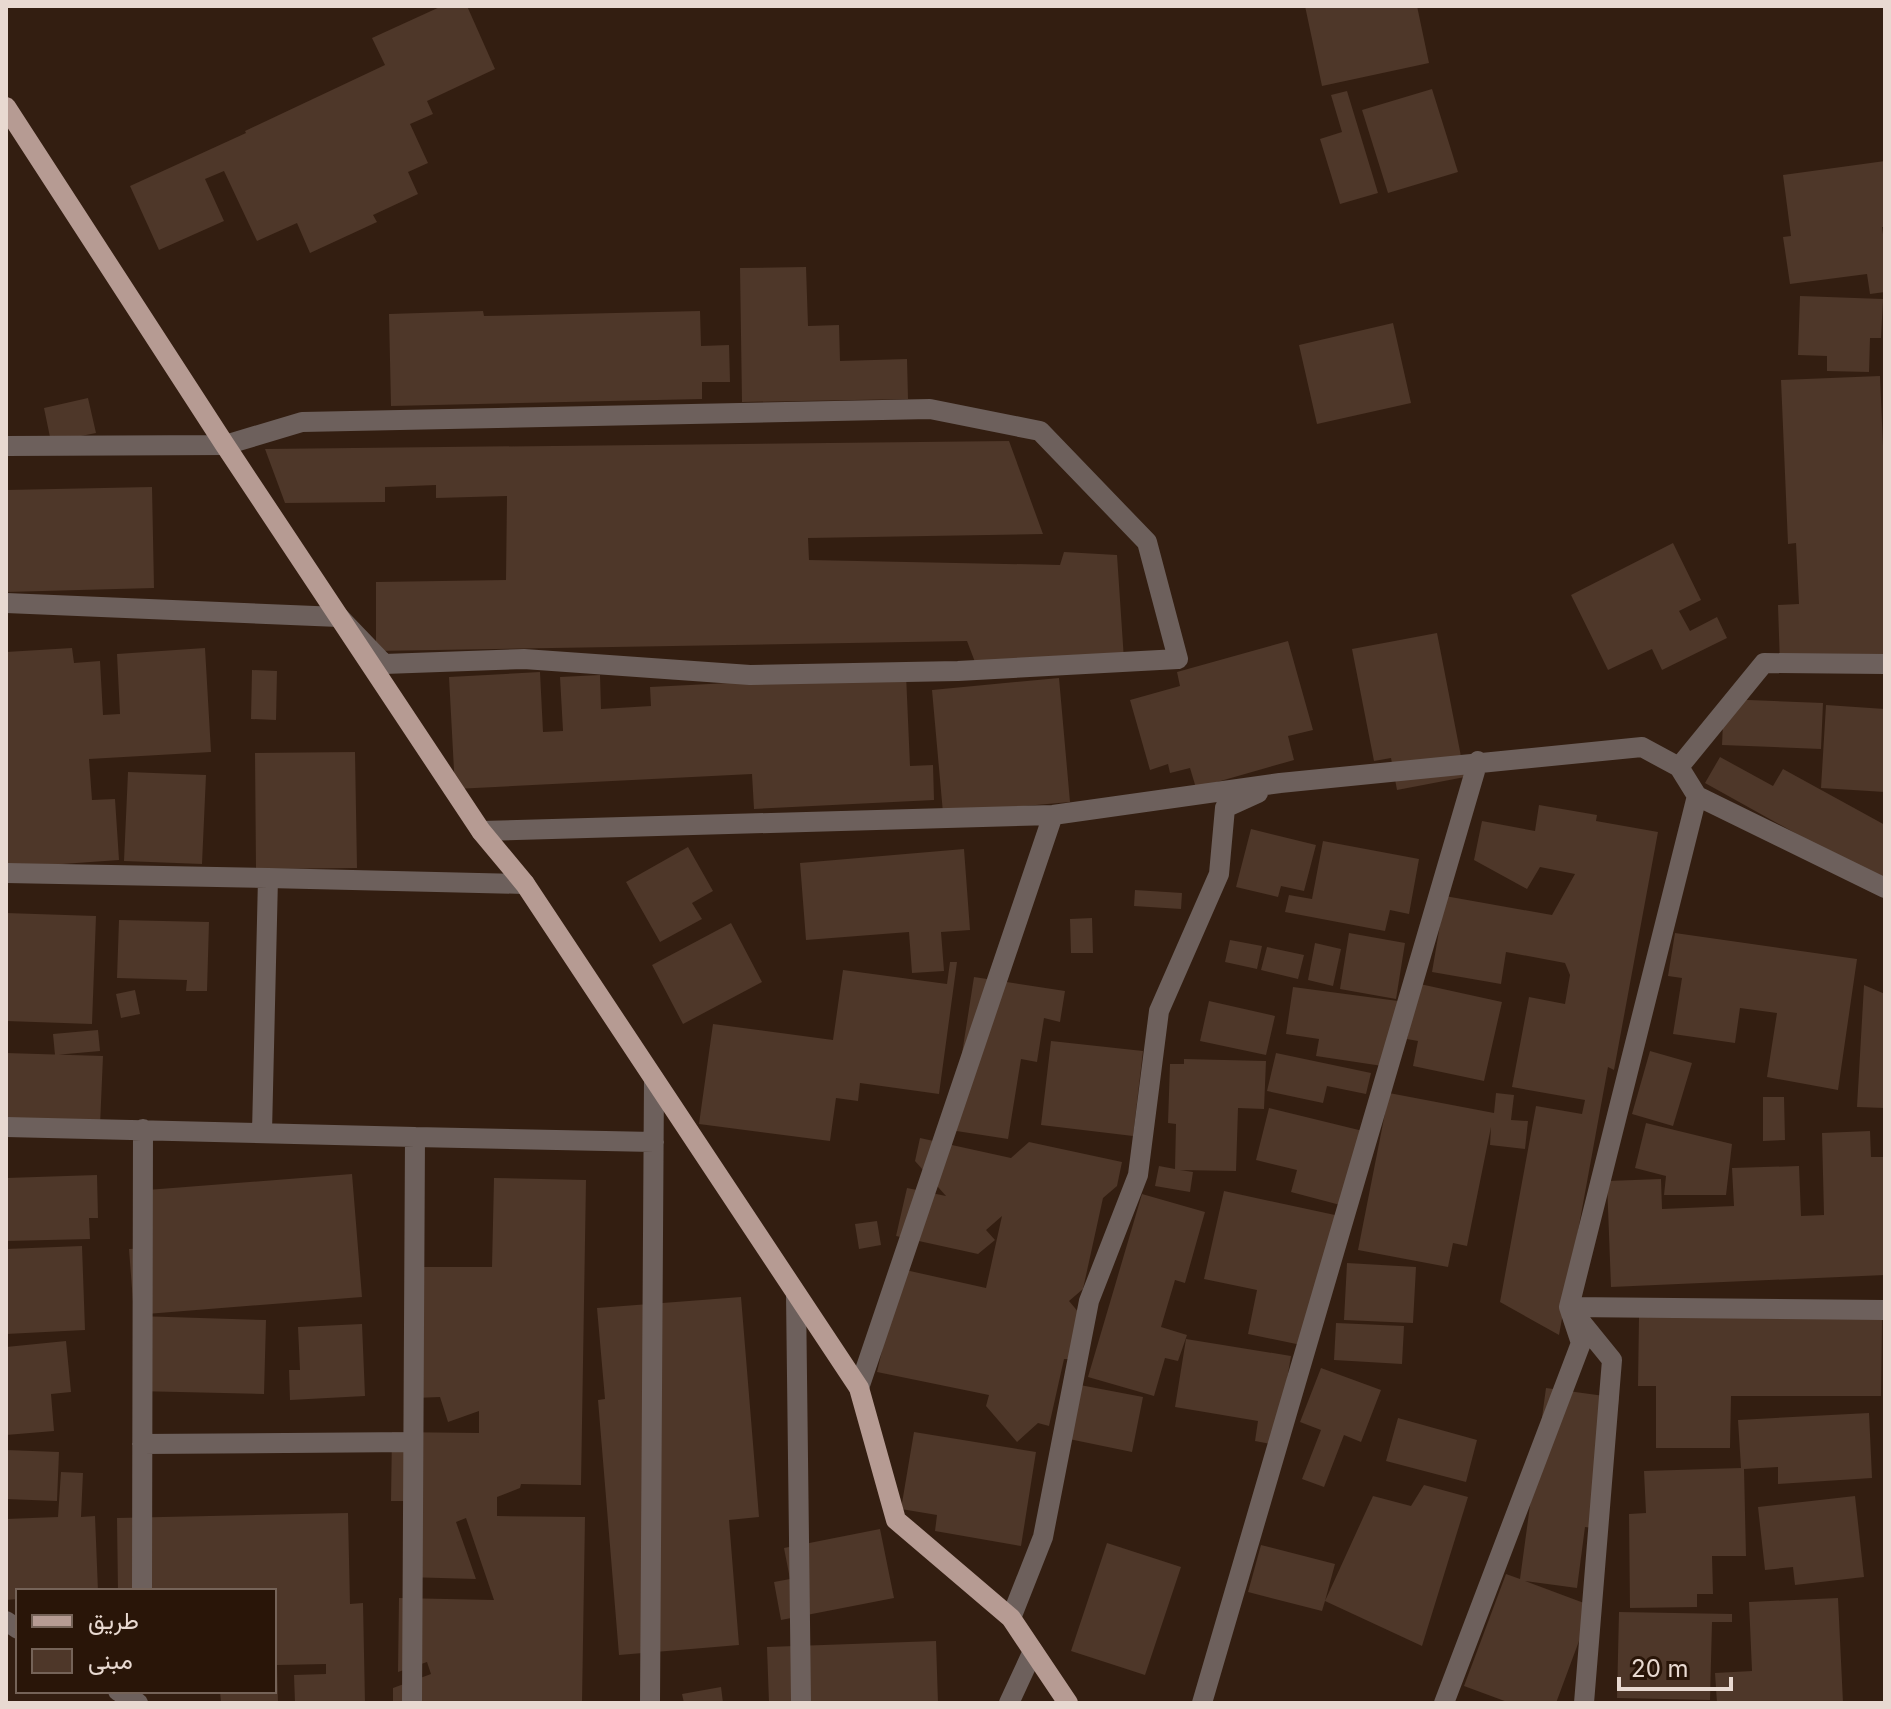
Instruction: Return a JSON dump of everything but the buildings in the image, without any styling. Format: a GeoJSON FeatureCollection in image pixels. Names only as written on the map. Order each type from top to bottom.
{"type":"FeatureCollection","features":[{"type":"Feature","properties":{"kind":"main road"},"geometry":{"type":"LineString","coordinates":[[6,107],[481,831],[525,884],[859,1388],[896,1520],[1011,1618],[1068,1703]]}},
{"type":"Feature","properties":{"kind":"street"},"geometry":{"type":"LineString","coordinates":[[6,446],[225,445],[302,422],[930,409],[1040,431],[1147,542],[1178,659],[958,671],[750,675],[524,659],[384,664],[339,617],[6,603]]}},
{"type":"Feature","properties":{"kind":"street"},"geometry":{"type":"LineString","coordinates":[[1679,767],[1764,663],[1885,664]]}},
{"type":"Feature","properties":{"kind":"street"},"geometry":{"type":"LineString","coordinates":[[481,831],[1053,815],[1280,783],[1642,747],[1679,767],[1697,796],[1885,888]]}},
{"type":"Feature","properties":{"kind":"street"},"geometry":{"type":"LineString","coordinates":[[1202,1703],[1478,761]]}},
{"type":"Feature","properties":{"kind":"street"},"geometry":{"type":"LineString","coordinates":[[1011,1618],[1043,1537],[1089,1301],[1138,1175],[1159,1011],[1219,874],[1225,808],[1280,783]]}},
{"type":"Feature","properties":{"kind":"street"},"geometry":{"type":"LineString","coordinates":[[1444,1703],[1581,1343],[1569,1307],[1697,796]]}},
{"type":"Feature","properties":{"kind":"street"},"geometry":{"type":"LineString","coordinates":[[859,1388],[1053,815]]}},
{"type":"Feature","properties":{"kind":"street"},"geometry":{"type":"LineString","coordinates":[[6,873],[525,884]]}},
{"type":"Feature","properties":{"kind":"street"},"geometry":{"type":"LineString","coordinates":[[262,1132],[268,878]]}},
{"type":"Feature","properties":{"kind":"street"},"geometry":{"type":"LineString","coordinates":[[650,1703],[654,1079]]}},
{"type":"Feature","properties":{"kind":"street"},"geometry":{"type":"LineString","coordinates":[[6,1127],[654,1142]]}},
{"type":"Feature","properties":{"kind":"street"},"geometry":{"type":"LineString","coordinates":[[142,1589],[143,1129]]}},
{"type":"Feature","properties":{"kind":"street"},"geometry":{"type":"LineString","coordinates":[[412,1703],[415,1137]]}},
{"type":"Feature","properties":{"kind":"street"},"geometry":{"type":"LineString","coordinates":[[796,1294],[801,1703]]}},
{"type":"Feature","properties":{"kind":"street"},"geometry":{"type":"LineString","coordinates":[[1569,1307],[1885,1310]]}},
{"type":"Feature","properties":{"kind":"street"},"geometry":{"type":"LineString","coordinates":[[1569,1307],[1612,1360],[1584,1703]]}},
{"type":"Feature","properties":{"kind":"street"},"geometry":{"type":"LineString","coordinates":[[142,1444],[413,1442]]}},
{"type":"Feature","properties":{"kind":"street"},"geometry":{"type":"LineString","coordinates":[[1009,1703],[1033,1651]]}},
{"type":"Feature","properties":{"kind":"street"},"geometry":{"type":"LineString","coordinates":[[122,1693],[140,1703]]}}]}
